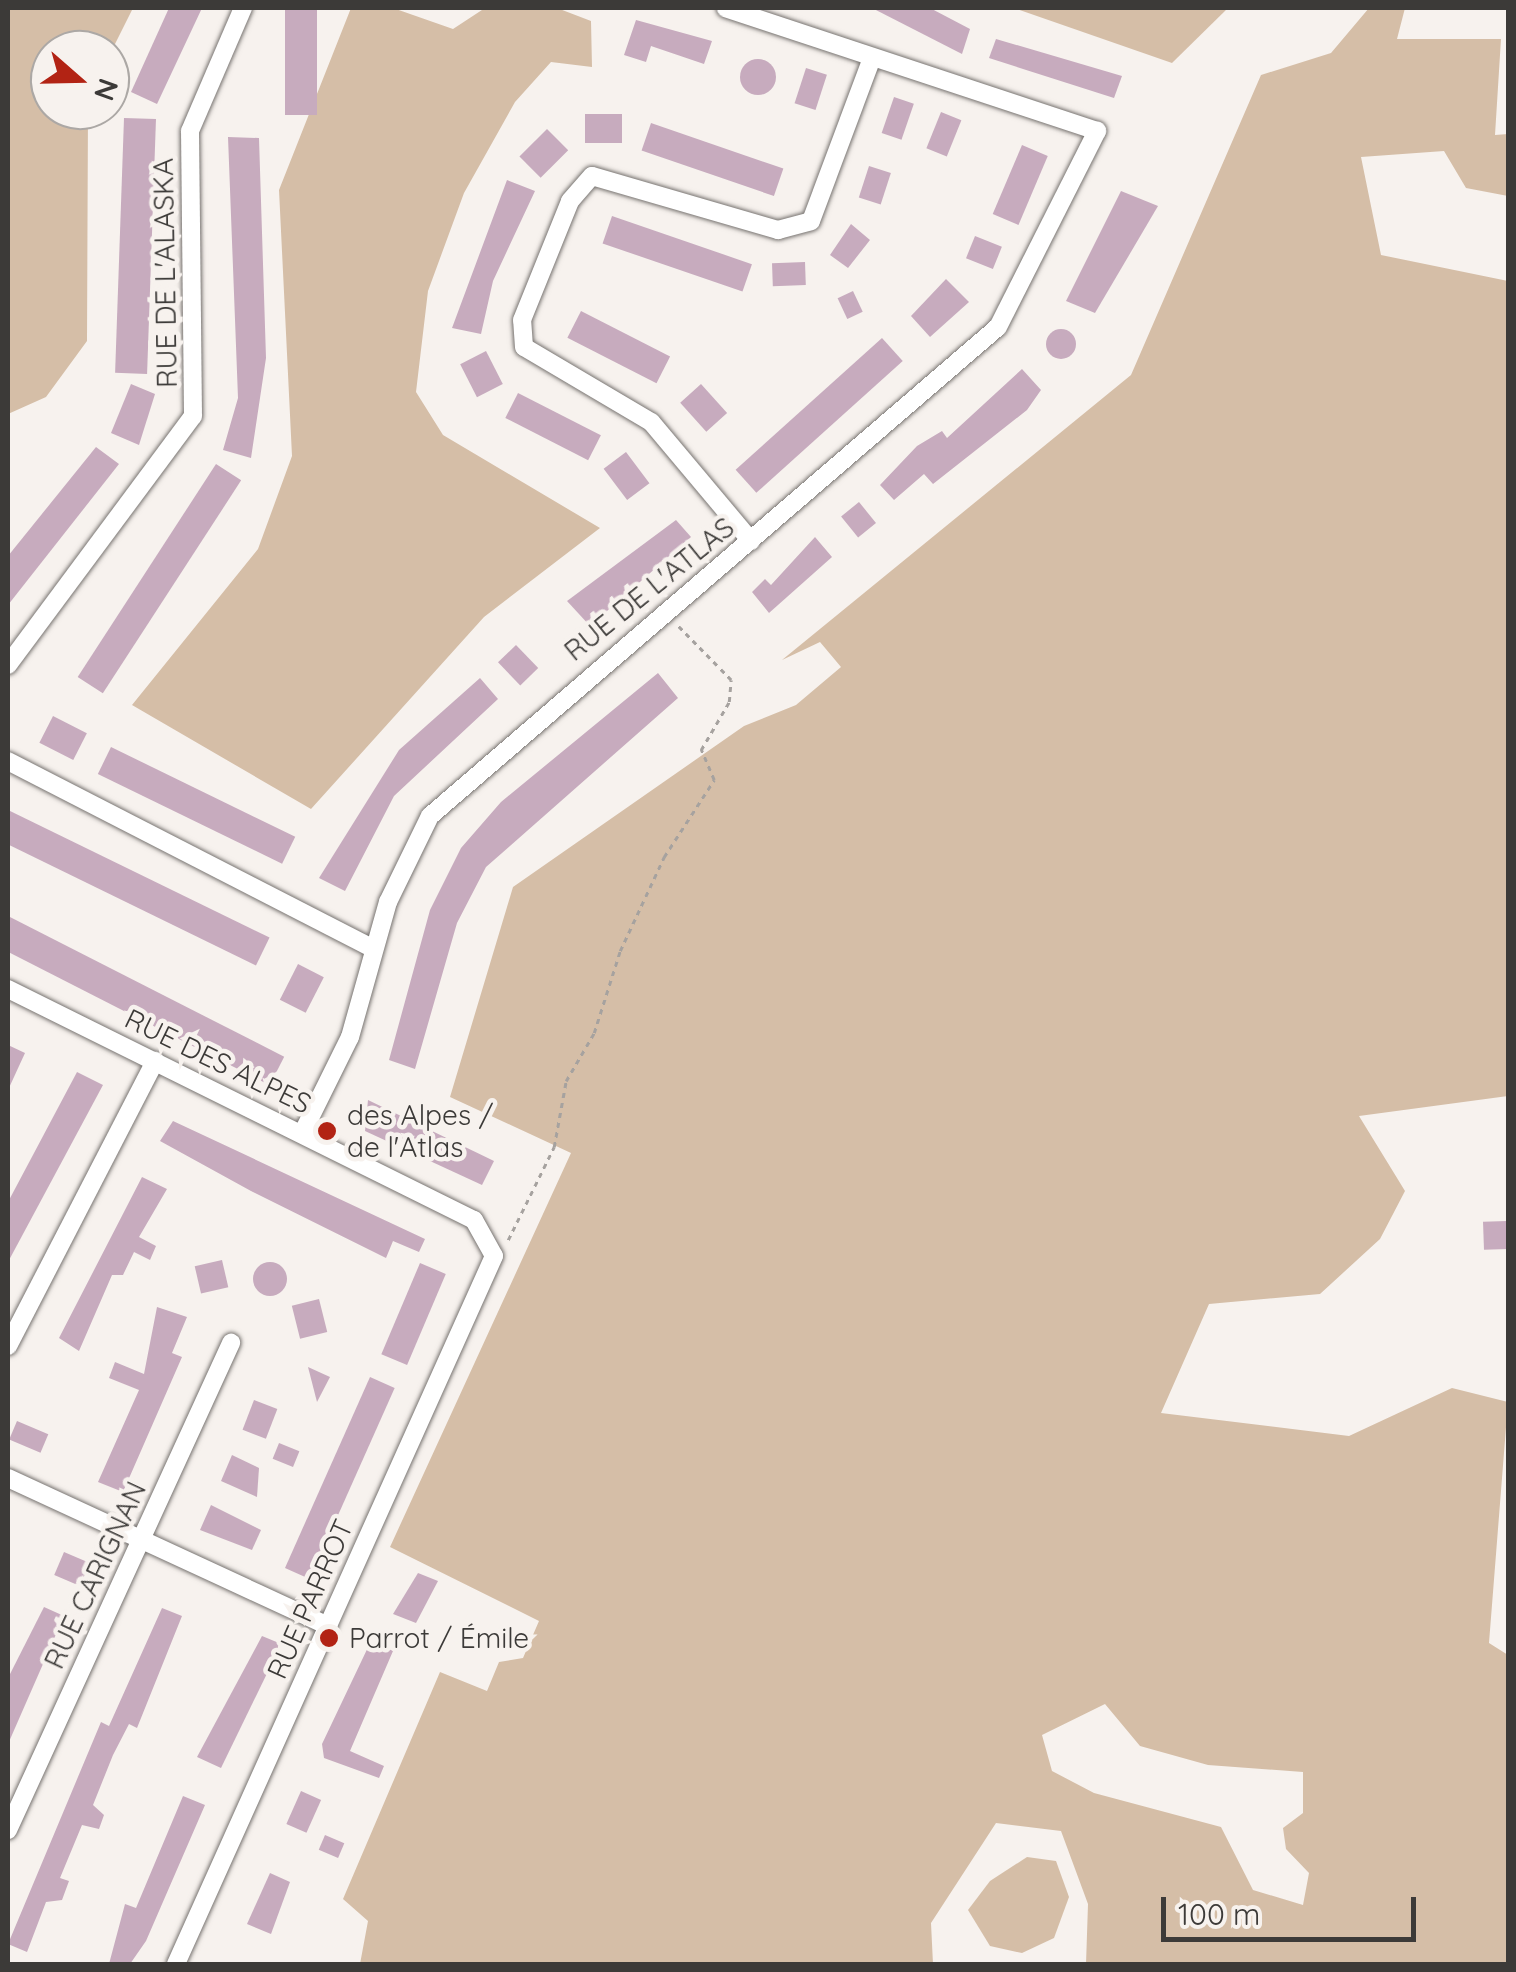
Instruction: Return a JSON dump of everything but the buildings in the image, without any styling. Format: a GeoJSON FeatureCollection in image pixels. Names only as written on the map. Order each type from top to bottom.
{"type":"FeatureCollection","features":[{"type":"Feature","properties":{"kind":"street","name":"RUE DE L'ALASKA"},"geometry":{"type":"LineString","coordinates":[[8,666],[193,416],[190,130],[243,8]]}},
{"type":"Feature","properties":{"kind":"street"},"geometry":{"type":"LineString","coordinates":[[726,8],[872,58],[811,221],[778,230],[592,176],[570,201],[522,320],[524,347],[652,422],[751,541]]}},
{"type":"Feature","properties":{"kind":"street","name":"RUE DE L'ATLAS"},"geometry":{"type":"LineString","coordinates":[[302,1132],[350,1037],[372,948],[400,869],[448,795],[751,541],[1011,312],[1097,131],[872,58]]}},
{"type":"Feature","properties":{"kind":"street"},"geometry":{"type":"LineString","coordinates":[[8,762],[372,948]]}},
{"type":"Feature","properties":{"kind":"street","name":"RUE DES ALPES"},"geometry":{"type":"LineString","coordinates":[[8,989],[474,1220],[494,1256]]}},
{"type":"Feature","properties":{"kind":"street"},"geometry":{"type":"LineString","coordinates":[[8,1346],[154,1061]]}},
{"type":"Feature","properties":{"kind":"street","name":"RUE PARROT"},"geometry":{"type":"LineString","coordinates":[[176,1964],[494,1256]]}},
{"type":"Feature","properties":{"kind":"street","name":"RUE CARIGNAN"},"geometry":{"type":"LineString","coordinates":[[8,1830],[144,1542],[231,1343]]}},
{"type":"Feature","properties":{"kind":"street"},"geometry":{"type":"LineString","coordinates":[[8,1478],[328,1626]]}},
{"type":"Feature","properties":{"kind":"path"},"geometry":{"type":"LineString","coordinates":[[494,1256],[554,1148],[566,1082],[594,1033],[600,995],[664,857],[714,780],[700,750],[730,702],[731,680],[665,610]]}},
{"type":"Feature","properties":{"kind":"shaded area"},"geometry":{"type":"Polygon","coordinates":[[[8,8],[133,8],[122,30],[30,30],[30,130],[88,130],[87,341],[46,397],[8,414],[8,8]]]}},
{"type":"Feature","properties":{"kind":"shaded area"},"geometry":{"type":"Polygon","coordinates":[[[351,8],[393,8],[453,29],[485,8],[557,8],[591,21],[592,67],[551,62],[515,102],[464,193],[428,291],[416,392],[443,435],[600,528],[484,617],[311,809],[132,705],[258,549],[292,456],[279,190],[351,8]]]}},
{"type":"Feature","properties":{"kind":"shaded area"},"geometry":{"type":"Polygon","coordinates":[[[1014,8],[1228,8],[1172,63],[1014,8]]]}},
{"type":"Feature","properties":{"kind":"shaded area"},"geometry":{"type":"Polygon","coordinates":[[[1369,8],[1405,8],[1397,39],[1501,39],[1495,135],[1508,134],[1508,196],[1466,188],[1444,151],[1361,157],[1381,255],[1508,281],[1508,1096],[1359,1116],[1405,1191],[1380,1239],[1320,1294],[1209,1304],[1161,1413],[1349,1436],[1452,1388],[1508,1402],[1489,1643],[1508,1655],[1508,1964],[1086,1964],[1088,1904],[1061,1831],[996,1823],[931,1923],[933,1964],[360,1964],[368,1921],[343,1899],[440,1672],[487,1691],[499,1662],[523,1658],[539,1621],[390,1547],[571,1153],[450,1097],[513,887],[744,726],[796,705],[841,667],[820,642],[782,660],[1131,375],[1261,75],[1331,53],[1369,8]],[[1105,1704],[1042,1735],[1052,1771],[1094,1793],[1221,1827],[1253,1890],[1303,1905],[1309,1873],[1286,1849],[1283,1828],[1303,1813],[1303,1772],[1208,1765],[1140,1746],[1105,1704]]]}},
{"type":"Feature","properties":{"kind":"shaded area"},"geometry":{"type":"Polygon","coordinates":[[[1027,1857],[1056,1861],[1069,1897],[1054,1938],[1022,1953],[990,1946],[968,1910],[990,1881],[1027,1857]]]}},
{"type":"Feature","properties":{"kind":"place","name":"des Alpes / de l'Atlas"},"geometry":{"type":"Point","coordinates":[327,1131]}},
{"type":"Feature","properties":{"kind":"place","name":"Parrot / Émile"},"geometry":{"type":"Point","coordinates":[329,1638]}}]}
